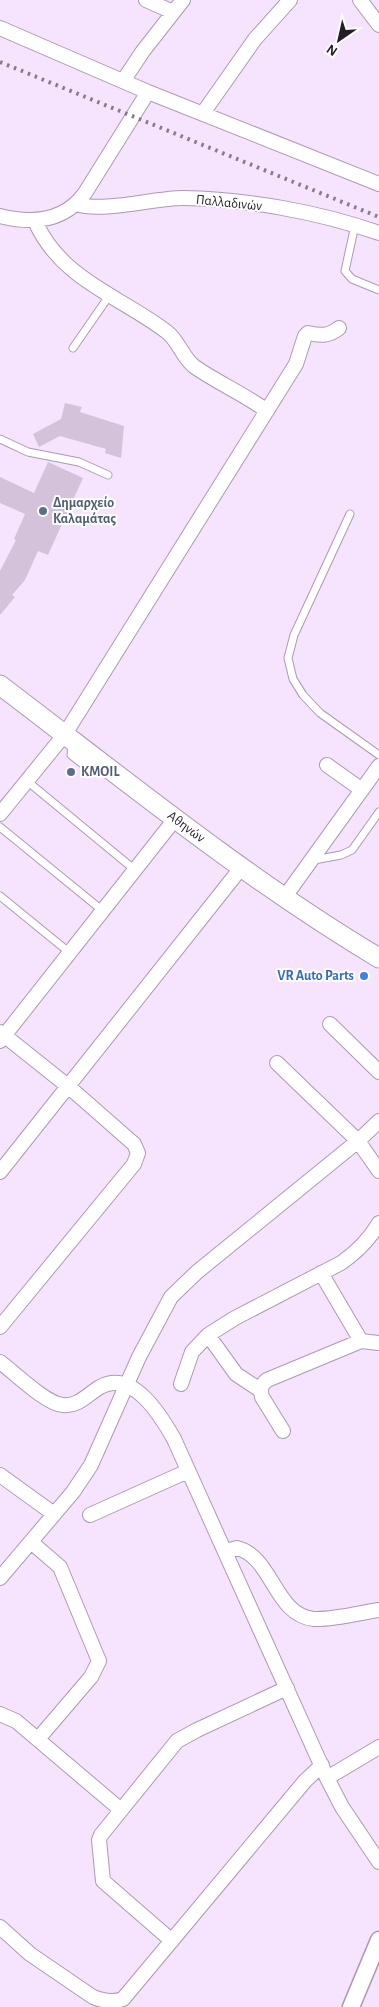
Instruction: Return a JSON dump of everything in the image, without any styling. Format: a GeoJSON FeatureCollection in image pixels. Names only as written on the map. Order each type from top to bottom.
{"type":"FeatureCollection","features":[{"type":"Feature","properties":{"kind":"main road","name":"Αθηνών"},"geometry":{"type":"LineString","coordinates":[[0,684],[241,868],[284,898],[379,958]]}},
{"type":"Feature","properties":{"kind":"street"},"geometry":{"type":"LineString","coordinates":[[146,0],[179,4]]}},
{"type":"Feature","properties":{"kind":"street"},"geometry":{"type":"LineString","coordinates":[[203,113],[255,39],[290,0]]}},
{"type":"Feature","properties":{"kind":"street"},"geometry":{"type":"LineString","coordinates":[[360,0],[379,25]]}},
{"type":"Feature","properties":{"kind":"street"},"geometry":{"type":"LineString","coordinates":[[123,81],[179,4]]}},
{"type":"Feature","properties":{"kind":"street"},"geometry":{"type":"LineString","coordinates":[[0,28],[148,92],[379,184]]}},
{"type":"Feature","properties":{"kind":"street"},"geometry":{"type":"LineString","coordinates":[[0,216],[35,221],[60,214],[76,204],[148,92]]}},
{"type":"Feature","properties":{"kind":"street","name":"Παλλαδινών"},"geometry":{"type":"LineString","coordinates":[[76,204],[95,206],[157,199],[203,199],[320,215],[379,234]]}},
{"type":"Feature","properties":{"kind":"street"},"geometry":{"type":"LineString","coordinates":[[35,221],[44,240],[59,259],[81,278],[168,333],[195,367],[267,410]]}},
{"type":"Feature","properties":{"kind":"street"},"geometry":{"type":"LineString","coordinates":[[0,814],[27,781],[68,737],[296,364],[305,336],[308,333],[331,334],[339,328]]}},
{"type":"Feature","properties":{"kind":"street"},"geometry":{"type":"LineString","coordinates":[[327,765],[362,790]]}},
{"type":"Feature","properties":{"kind":"street"},"geometry":{"type":"LineString","coordinates":[[284,898],[379,766]]}},
{"type":"Feature","properties":{"kind":"street"},"geometry":{"type":"LineString","coordinates":[[0,1326],[134,1164],[138,1153],[134,1144],[69,1087],[2,1036],[175,819]]}},
{"type":"Feature","properties":{"kind":"street"},"geometry":{"type":"LineString","coordinates":[[0,1172],[241,868]]}},
{"type":"Feature","properties":{"kind":"street"},"geometry":{"type":"LineString","coordinates":[[330,1024],[379,1072]]}},
{"type":"Feature","properties":{"kind":"street"},"geometry":{"type":"LineString","coordinates":[[277,1063],[358,1140],[379,1172]]}},
{"type":"Feature","properties":{"kind":"street"},"geometry":{"type":"LineString","coordinates":[[0,1578],[54,1514],[91,1465],[126,1384],[156,1323],[178,1289],[379,1121]]}},
{"type":"Feature","properties":{"kind":"street"},"geometry":{"type":"LineString","coordinates":[[181,1384],[192,1352],[208,1335],[357,1252],[377,1235]]}},
{"type":"Feature","properties":{"kind":"street"},"geometry":{"type":"LineString","coordinates":[[321,1273],[361,1340]]}},
{"type":"Feature","properties":{"kind":"street"},"geometry":{"type":"LineString","coordinates":[[208,1335],[236,1374],[260,1390],[283,1431]]}},
{"type":"Feature","properties":{"kind":"street"},"geometry":{"type":"LineString","coordinates":[[260,1390],[262,1384],[267,1380],[361,1340],[379,1343]]}},
{"type":"Feature","properties":{"kind":"street"},"geometry":{"type":"LineString","coordinates":[[0,1362],[49,1400],[62,1406],[75,1404],[101,1386],[112,1382],[126,1384],[160,1415],[225,1550],[324,1771],[338,1799],[379,1862]]}},
{"type":"Feature","properties":{"kind":"street"},"geometry":{"type":"LineString","coordinates":[[90,1515],[188,1471]]}},
{"type":"Feature","properties":{"kind":"street"},"geometry":{"type":"LineString","coordinates":[[0,1475],[54,1514]]}},
{"type":"Feature","properties":{"kind":"street"},"geometry":{"type":"LineString","coordinates":[[31,1542],[60,1567],[99,1661],[91,1676],[38,1740]]}},
{"type":"Feature","properties":{"kind":"street"},"geometry":{"type":"LineString","coordinates":[[225,1550],[237,1548],[252,1556],[262,1567],[284,1600],[305,1616],[322,1618],[379,1610]]}},
{"type":"Feature","properties":{"kind":"street"},"geometry":{"type":"LineString","coordinates":[[172,1941],[103,1881],[99,1840],[121,1810],[183,1736],[287,1688]]}},
{"type":"Feature","properties":{"kind":"street"},"geometry":{"type":"LineString","coordinates":[[0,1714],[16,1721],[121,1810]]}},
{"type":"Feature","properties":{"kind":"street"},"geometry":{"type":"LineString","coordinates":[[0,1927],[30,1954],[93,1997],[104,2001],[116,2002],[128,1994],[305,1781],[379,1747]]}},
{"type":"Feature","properties":{"kind":"street"},"geometry":{"type":"LineString","coordinates":[[352,2007],[379,1940]]}},
{"type":"Feature","properties":{"kind":"lane"},"geometry":{"type":"LineString","coordinates":[[355,225],[345,271],[352,279],[379,290]]}},
{"type":"Feature","properties":{"kind":"lane"},"geometry":{"type":"LineString","coordinates":[[73,348],[109,296]]}},
{"type":"Feature","properties":{"kind":"lane"},"geometry":{"type":"LineString","coordinates":[[0,439],[28,452],[79,462],[108,475]]}},
{"type":"Feature","properties":{"kind":"lane"},"geometry":{"type":"LineString","coordinates":[[350,514],[294,635],[288,658],[292,679],[303,695],[320,713],[379,755]]}},
{"type":"Feature","properties":{"kind":"lane"},"geometry":{"type":"LineString","coordinates":[[27,781],[135,870]]}},
{"type":"Feature","properties":{"kind":"lane"},"geometry":{"type":"LineString","coordinates":[[311,861],[342,855],[352,850],[379,812]]}},
{"type":"Feature","properties":{"kind":"lane"},"geometry":{"type":"LineString","coordinates":[[0,828],[103,911]]}},
{"type":"Feature","properties":{"kind":"lane"},"geometry":{"type":"LineString","coordinates":[[0,896],[70,953]]}},
{"type":"Feature","properties":{"kind":"building"},"geometry":{"type":"Polygon","coordinates":[[[65,403],[82,407],[80,412],[124,426],[121,458],[105,453],[106,449],[60,436],[39,447],[33,434],[61,419],[65,403]]]}},
{"type":"Feature","properties":{"kind":"building","name":"Δημαρχείο Καλαμάτας"},"geometry":{"type":"Polygon","coordinates":[[[48,462],[83,478],[48,555],[38,551],[25,580],[12,595],[15,597],[0,615],[0,571],[16,540],[14,539],[25,514],[0,503],[0,477],[34,493],[48,462]]]}},
{"type":"Feature","properties":{"kind":"railway"},"geometry":{"type":"LineString","coordinates":[[0,62],[379,217]]}},
{"type":"Feature","properties":{"kind":"place","name":"Δημαρχείο Καλαμάτας"},"geometry":{"type":"Point","coordinates":[43,511]}},
{"type":"Feature","properties":{"kind":"place","name":"KMOIL"},"geometry":{"type":"Point","coordinates":[71,772]}},
{"type":"Feature","properties":{"kind":"place","name":"VR Auto Parts"},"geometry":{"type":"Point","coordinates":[364,976]}}]}
